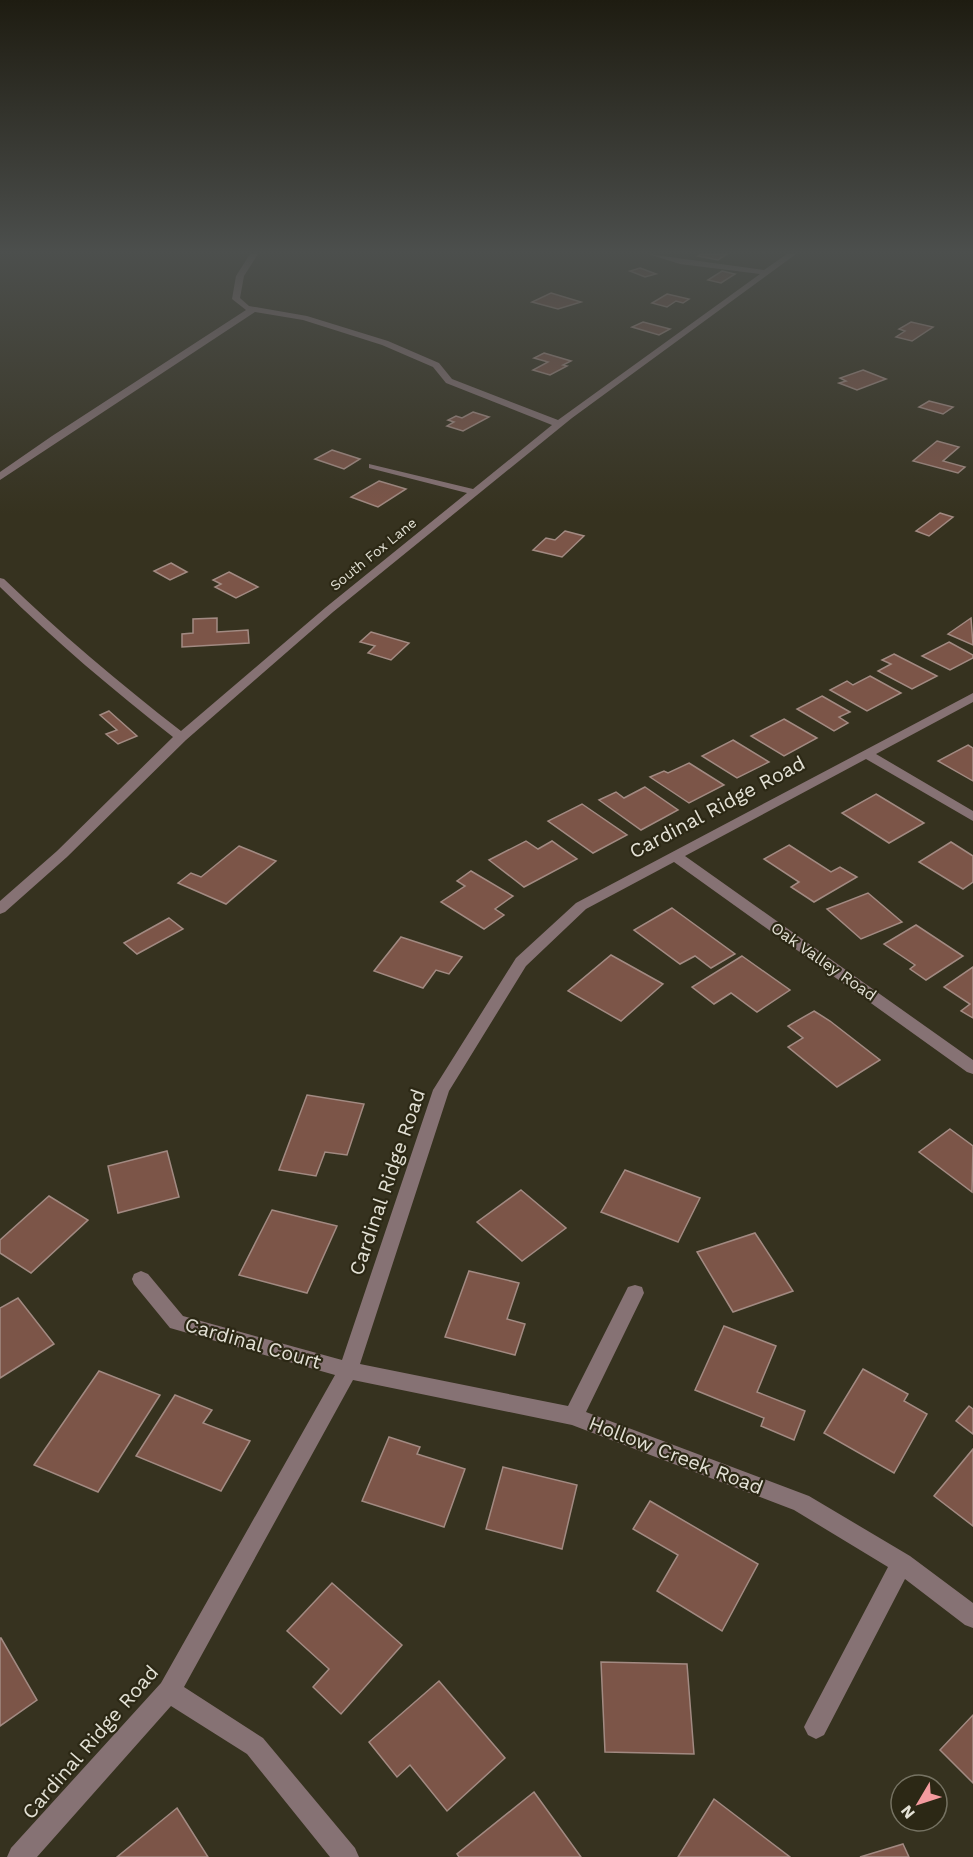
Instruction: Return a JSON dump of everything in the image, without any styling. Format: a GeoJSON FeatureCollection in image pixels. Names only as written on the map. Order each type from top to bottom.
{"type":"FeatureCollection","features":[{"type":"Feature","properties":{"kind":"street"},"geometry":{"type":"LineString","coordinates":[[0,477],[64,432],[205,341]]}},
{"type":"Feature","properties":{"kind":"street"},"geometry":{"type":"LineString","coordinates":[[377,341],[436,364],[449,381],[559,424]]}},
{"type":"Feature","properties":{"kind":"street","name":"South Fox Lane"},"geometry":{"type":"LineString","coordinates":[[0,909],[62,854],[181,737],[329,610],[559,424],[673,341]]}},
{"type":"Feature","properties":{"kind":"street"},"geometry":{"type":"LineString","coordinates":[[373,465],[473,492]]}},
{"type":"Feature","properties":{"kind":"street"},"geometry":{"type":"LineString","coordinates":[[0,581],[52,631],[122,691],[181,737]]}},
{"type":"Feature","properties":{"kind":"street","name":"Cardinal Ridge Road"},"geometry":{"type":"LineString","coordinates":[[20,1857],[169,1691],[348,1370],[441,1090],[521,962],[582,906],[973,697]]}},
{"type":"Feature","properties":{"kind":"street"},"geometry":{"type":"LineString","coordinates":[[866,754],[973,817]]}},
{"type":"Feature","properties":{"kind":"street","name":"Oak Valley Road"},"geometry":{"type":"LineString","coordinates":[[674,855],[973,1068]]}},
{"type":"Feature","properties":{"kind":"street","name":"Cardinal Court"},"geometry":{"type":"LineString","coordinates":[[141,1279],[177,1322],[348,1370]]}},
{"type":"Feature","properties":{"kind":"street"},"geometry":{"type":"LineString","coordinates":[[573,1416],[635,1293]]}},
{"type":"Feature","properties":{"kind":"street","name":"Hollow Creek Road"},"geometry":{"type":"LineString","coordinates":[[348,1370],[573,1416],[801,1503],[902,1563],[973,1617]]}},
{"type":"Feature","properties":{"kind":"street"},"geometry":{"type":"LineString","coordinates":[[816,1727],[902,1563]]}},
{"type":"Feature","properties":{"kind":"street"},"geometry":{"type":"LineString","coordinates":[[169,1691],[255,1746],[346,1857]]}},
{"type":"Feature","properties":{"kind":"building"},"geometry":{"type":"Polygon","coordinates":[[[544,353],[571,361],[563,365],[567,366],[550,375],[533,370],[548,362],[534,358],[544,353]]]}},
{"type":"Feature","properties":{"kind":"building"},"geometry":{"type":"Polygon","coordinates":[[[863,370],[886,379],[857,390],[839,383],[846,381],[840,378],[863,370]]]}},
{"type":"Feature","properties":{"kind":"building"},"geometry":{"type":"Polygon","coordinates":[[[929,401],[953,407],[943,414],[919,407],[929,401]]]}},
{"type":"Feature","properties":{"kind":"building"},"geometry":{"type":"Polygon","coordinates":[[[473,412],[489,417],[463,431],[447,426],[454,422],[448,420],[456,416],[462,418],[473,412]]]}},
{"type":"Feature","properties":{"kind":"building"},"geometry":{"type":"Polygon","coordinates":[[[937,441],[959,447],[943,461],[965,467],[958,473],[913,461],[937,441]]]}},
{"type":"Feature","properties":{"kind":"building"},"geometry":{"type":"Polygon","coordinates":[[[332,450],[360,459],[344,469],[315,459],[332,450]]]}},
{"type":"Feature","properties":{"kind":"building"},"geometry":{"type":"Polygon","coordinates":[[[379,481],[406,489],[378,507],[351,497],[379,481]]]}},
{"type":"Feature","properties":{"kind":"building"},"geometry":{"type":"Polygon","coordinates":[[[940,513],[953,517],[929,536],[916,531],[940,513]]]}},
{"type":"Feature","properties":{"kind":"building"},"geometry":{"type":"Polygon","coordinates":[[[565,531],[584,536],[562,557],[533,550],[546,538],[555,540],[565,531]]]}},
{"type":"Feature","properties":{"kind":"building"},"geometry":{"type":"Polygon","coordinates":[[[171,563],[187,572],[170,580],[154,571],[171,563]]]}},
{"type":"Feature","properties":{"kind":"building"},"geometry":{"type":"Polygon","coordinates":[[[229,572],[258,587],[236,598],[215,587],[221,584],[213,580],[229,572]]]}},
{"type":"Feature","properties":{"kind":"building"},"geometry":{"type":"Polygon","coordinates":[[[217,618],[217,632],[248,630],[249,643],[182,647],[182,634],[193,633],[193,619],[217,618]]]}},
{"type":"Feature","properties":{"kind":"building"},"geometry":{"type":"Polygon","coordinates":[[[971,618],[973,645],[948,634],[971,618]]]}},
{"type":"Feature","properties":{"kind":"building"},"geometry":{"type":"Polygon","coordinates":[[[371,632],[409,643],[391,660],[368,653],[375,646],[360,642],[371,632]]]}},
{"type":"Feature","properties":{"kind":"building"},"geometry":{"type":"Polygon","coordinates":[[[949,642],[973,655],[973,658],[950,670],[922,656],[949,642]]]}},
{"type":"Feature","properties":{"kind":"building"},"geometry":{"type":"Polygon","coordinates":[[[894,654],[937,676],[912,689],[878,671],[891,664],[882,660],[894,654]]]}},
{"type":"Feature","properties":{"kind":"building"},"geometry":{"type":"Polygon","coordinates":[[[870,676],[901,693],[867,711],[830,690],[847,681],[853,685],[870,676]]]}},
{"type":"Feature","properties":{"kind":"building"},"geometry":{"type":"Polygon","coordinates":[[[822,696],[850,712],[839,717],[848,723],[834,731],[797,709],[822,696]]]}},
{"type":"Feature","properties":{"kind":"building"},"geometry":{"type":"Polygon","coordinates":[[[109,711],[137,736],[118,744],[106,734],[117,730],[100,715],[109,711]]]}},
{"type":"Feature","properties":{"kind":"building"},"geometry":{"type":"Polygon","coordinates":[[[784,719],[817,738],[784,756],[751,736],[784,719]]]}},
{"type":"Feature","properties":{"kind":"building"},"geometry":{"type":"Polygon","coordinates":[[[733,740],[769,762],[737,778],[702,756],[733,740]]]}},
{"type":"Feature","properties":{"kind":"building"},"geometry":{"type":"Polygon","coordinates":[[[968,745],[973,748],[973,781],[938,761],[968,745]]]}},
{"type":"Feature","properties":{"kind":"building"},"geometry":{"type":"Polygon","coordinates":[[[689,763],[724,785],[689,803],[650,777],[664,771],[668,773],[689,763]]]}},
{"type":"Feature","properties":{"kind":"building"},"geometry":{"type":"Polygon","coordinates":[[[645,787],[678,810],[641,830],[599,800],[616,792],[624,798],[645,787]]]}},
{"type":"Feature","properties":{"kind":"building"},"geometry":{"type":"Polygon","coordinates":[[[876,794],[924,823],[889,843],[842,813],[876,794]]]}},
{"type":"Feature","properties":{"kind":"building"},"geometry":{"type":"Polygon","coordinates":[[[582,804],[627,835],[593,853],[548,821],[582,804]]]}},
{"type":"Feature","properties":{"kind":"building"},"geometry":{"type":"Polygon","coordinates":[[[526,841],[538,849],[552,841],[577,859],[524,887],[489,860],[526,841]]]}},
{"type":"Feature","properties":{"kind":"building"},"geometry":{"type":"Polygon","coordinates":[[[951,842],[973,856],[973,882],[963,889],[919,862],[951,842]]]}},
{"type":"Feature","properties":{"kind":"building"},"geometry":{"type":"Polygon","coordinates":[[[789,845],[831,872],[840,867],[857,877],[814,902],[791,887],[799,882],[764,859],[789,845]]]}},
{"type":"Feature","properties":{"kind":"building"},"geometry":{"type":"Polygon","coordinates":[[[239,846],[276,861],[226,904],[178,883],[191,873],[201,877],[239,846]]]}},
{"type":"Feature","properties":{"kind":"building"},"geometry":{"type":"Polygon","coordinates":[[[471,871],[513,896],[495,909],[504,915],[484,929],[441,902],[465,886],[457,881],[471,871]]]}},
{"type":"Feature","properties":{"kind":"building"},"geometry":{"type":"Polygon","coordinates":[[[868,893],[902,922],[861,939],[827,909],[868,893]]]}},
{"type":"Feature","properties":{"kind":"building"},"geometry":{"type":"Polygon","coordinates":[[[672,908],[735,954],[711,968],[695,956],[680,964],[634,930],[672,908]]]}},
{"type":"Feature","properties":{"kind":"building"},"geometry":{"type":"Polygon","coordinates":[[[169,918],[183,929],[137,954],[124,943],[169,918]]]}},
{"type":"Feature","properties":{"kind":"building"},"geometry":{"type":"Polygon","coordinates":[[[916,925],[963,956],[926,980],[910,969],[915,965],[884,944],[916,925]]]}},
{"type":"Feature","properties":{"kind":"building"},"geometry":{"type":"Polygon","coordinates":[[[401,937],[462,957],[449,974],[436,970],[423,988],[374,971],[401,937]]]}},
{"type":"Feature","properties":{"kind":"building"},"geometry":{"type":"Polygon","coordinates":[[[611,955],[663,984],[621,1021],[568,991],[611,955]]]}},
{"type":"Feature","properties":{"kind":"building"},"geometry":{"type":"Polygon","coordinates":[[[742,956],[790,990],[757,1012],[731,993],[714,1004],[692,987],[742,956]]]}},
{"type":"Feature","properties":{"kind":"building"},"geometry":{"type":"Polygon","coordinates":[[[973,967],[973,1018],[961,1011],[970,1004],[944,987],[973,967]]]}},
{"type":"Feature","properties":{"kind":"building"},"geometry":{"type":"Polygon","coordinates":[[[814,1011],[880,1060],[837,1087],[788,1047],[803,1038],[788,1026],[814,1011]]]}},
{"type":"Feature","properties":{"kind":"building"},"geometry":{"type":"Polygon","coordinates":[[[307,1095],[364,1104],[347,1155],[325,1152],[316,1176],[279,1170],[307,1095]]]}},
{"type":"Feature","properties":{"kind":"building"},"geometry":{"type":"Polygon","coordinates":[[[950,1129],[973,1146],[972,1192],[919,1152],[950,1129]]]}},
{"type":"Feature","properties":{"kind":"building"},"geometry":{"type":"Polygon","coordinates":[[[167,1151],[179,1197],[118,1213],[108,1166],[167,1151]]]}},
{"type":"Feature","properties":{"kind":"building"},"geometry":{"type":"Polygon","coordinates":[[[625,1170],[700,1198],[678,1242],[601,1212],[625,1170]]]}},
{"type":"Feature","properties":{"kind":"building"},"geometry":{"type":"Polygon","coordinates":[[[521,1190],[566,1228],[522,1261],[477,1222],[521,1190]]]}},
{"type":"Feature","properties":{"kind":"building"},"geometry":{"type":"Polygon","coordinates":[[[49,1196],[88,1220],[31,1273],[0,1253],[0,1240],[49,1196]]]}},
{"type":"Feature","properties":{"kind":"building"},"geometry":{"type":"Polygon","coordinates":[[[272,1210],[337,1226],[307,1293],[239,1275],[272,1210]]]}},
{"type":"Feature","properties":{"kind":"building"},"geometry":{"type":"Polygon","coordinates":[[[755,1233],[793,1291],[733,1312],[697,1252],[755,1233]]]}},
{"type":"Feature","properties":{"kind":"building"},"geometry":{"type":"Polygon","coordinates":[[[469,1271],[519,1283],[507,1319],[525,1324],[515,1355],[445,1337],[469,1271]]]}},
{"type":"Feature","properties":{"kind":"building"},"geometry":{"type":"Polygon","coordinates":[[[18,1298],[54,1344],[0,1378],[0,1308],[18,1298]]]}},
{"type":"Feature","properties":{"kind":"building"},"geometry":{"type":"Polygon","coordinates":[[[724,1326],[776,1346],[757,1392],[805,1411],[794,1440],[761,1426],[764,1418],[695,1390],[724,1326]]]}},
{"type":"Feature","properties":{"kind":"building"},"geometry":{"type":"Polygon","coordinates":[[[863,1369],[908,1394],[904,1401],[927,1414],[894,1473],[824,1433],[863,1369]]]}},
{"type":"Feature","properties":{"kind":"building"},"geometry":{"type":"Polygon","coordinates":[[[99,1371],[160,1395],[98,1492],[34,1465],[99,1371]]]}},
{"type":"Feature","properties":{"kind":"building"},"geometry":{"type":"Polygon","coordinates":[[[175,1395],[212,1410],[203,1423],[250,1441],[221,1491],[136,1456],[175,1395]]]}},
{"type":"Feature","properties":{"kind":"building"},"geometry":{"type":"Polygon","coordinates":[[[969,1406],[973,1409],[973,1434],[956,1421],[969,1406]]]}},
{"type":"Feature","properties":{"kind":"building"},"geometry":{"type":"Polygon","coordinates":[[[389,1437],[420,1447],[417,1454],[465,1469],[444,1527],[362,1501],[389,1437]]]}},
{"type":"Feature","properties":{"kind":"building"},"geometry":{"type":"Polygon","coordinates":[[[973,1449],[973,1526],[934,1496],[973,1449]]]}},
{"type":"Feature","properties":{"kind":"building"},"geometry":{"type":"Polygon","coordinates":[[[503,1467],[577,1485],[562,1549],[486,1529],[503,1467]]]}},
{"type":"Feature","properties":{"kind":"building"},"geometry":{"type":"Polygon","coordinates":[[[650,1501],[758,1564],[722,1631],[657,1591],[678,1555],[633,1529],[650,1501]]]}},
{"type":"Feature","properties":{"kind":"building"},"geometry":{"type":"Polygon","coordinates":[[[332,1583],[402,1645],[341,1714],[313,1687],[329,1669],[287,1631],[332,1583]]]}},
{"type":"Feature","properties":{"kind":"building"},"geometry":{"type":"Polygon","coordinates":[[[0,1638],[37,1700],[0,1726],[0,1638]]]}},
{"type":"Feature","properties":{"kind":"building"},"geometry":{"type":"Polygon","coordinates":[[[601,1662],[687,1664],[694,1754],[605,1752],[601,1662]]]}},
{"type":"Feature","properties":{"kind":"building"},"geometry":{"type":"Polygon","coordinates":[[[439,1681],[505,1758],[447,1811],[410,1765],[397,1777],[369,1742],[439,1681]]]}},
{"type":"Feature","properties":{"kind":"building"},"geometry":{"type":"Polygon","coordinates":[[[973,1715],[973,1783],[940,1750],[973,1715]]]}},
{"type":"Feature","properties":{"kind":"building"},"geometry":{"type":"Polygon","coordinates":[[[534,1792],[581,1857],[459,1857],[457,1854],[534,1792]]]}},
{"type":"Feature","properties":{"kind":"building"},"geometry":{"type":"Polygon","coordinates":[[[714,1799],[790,1857],[678,1857],[714,1799]]]}},
{"type":"Feature","properties":{"kind":"building"},"geometry":{"type":"Polygon","coordinates":[[[177,1808],[208,1857],[117,1857],[177,1808]]]}},
{"type":"Feature","properties":{"kind":"building"},"geometry":{"type":"Polygon","coordinates":[[[903,1844],[909,1857],[860,1857],[903,1844]]]}}]}
